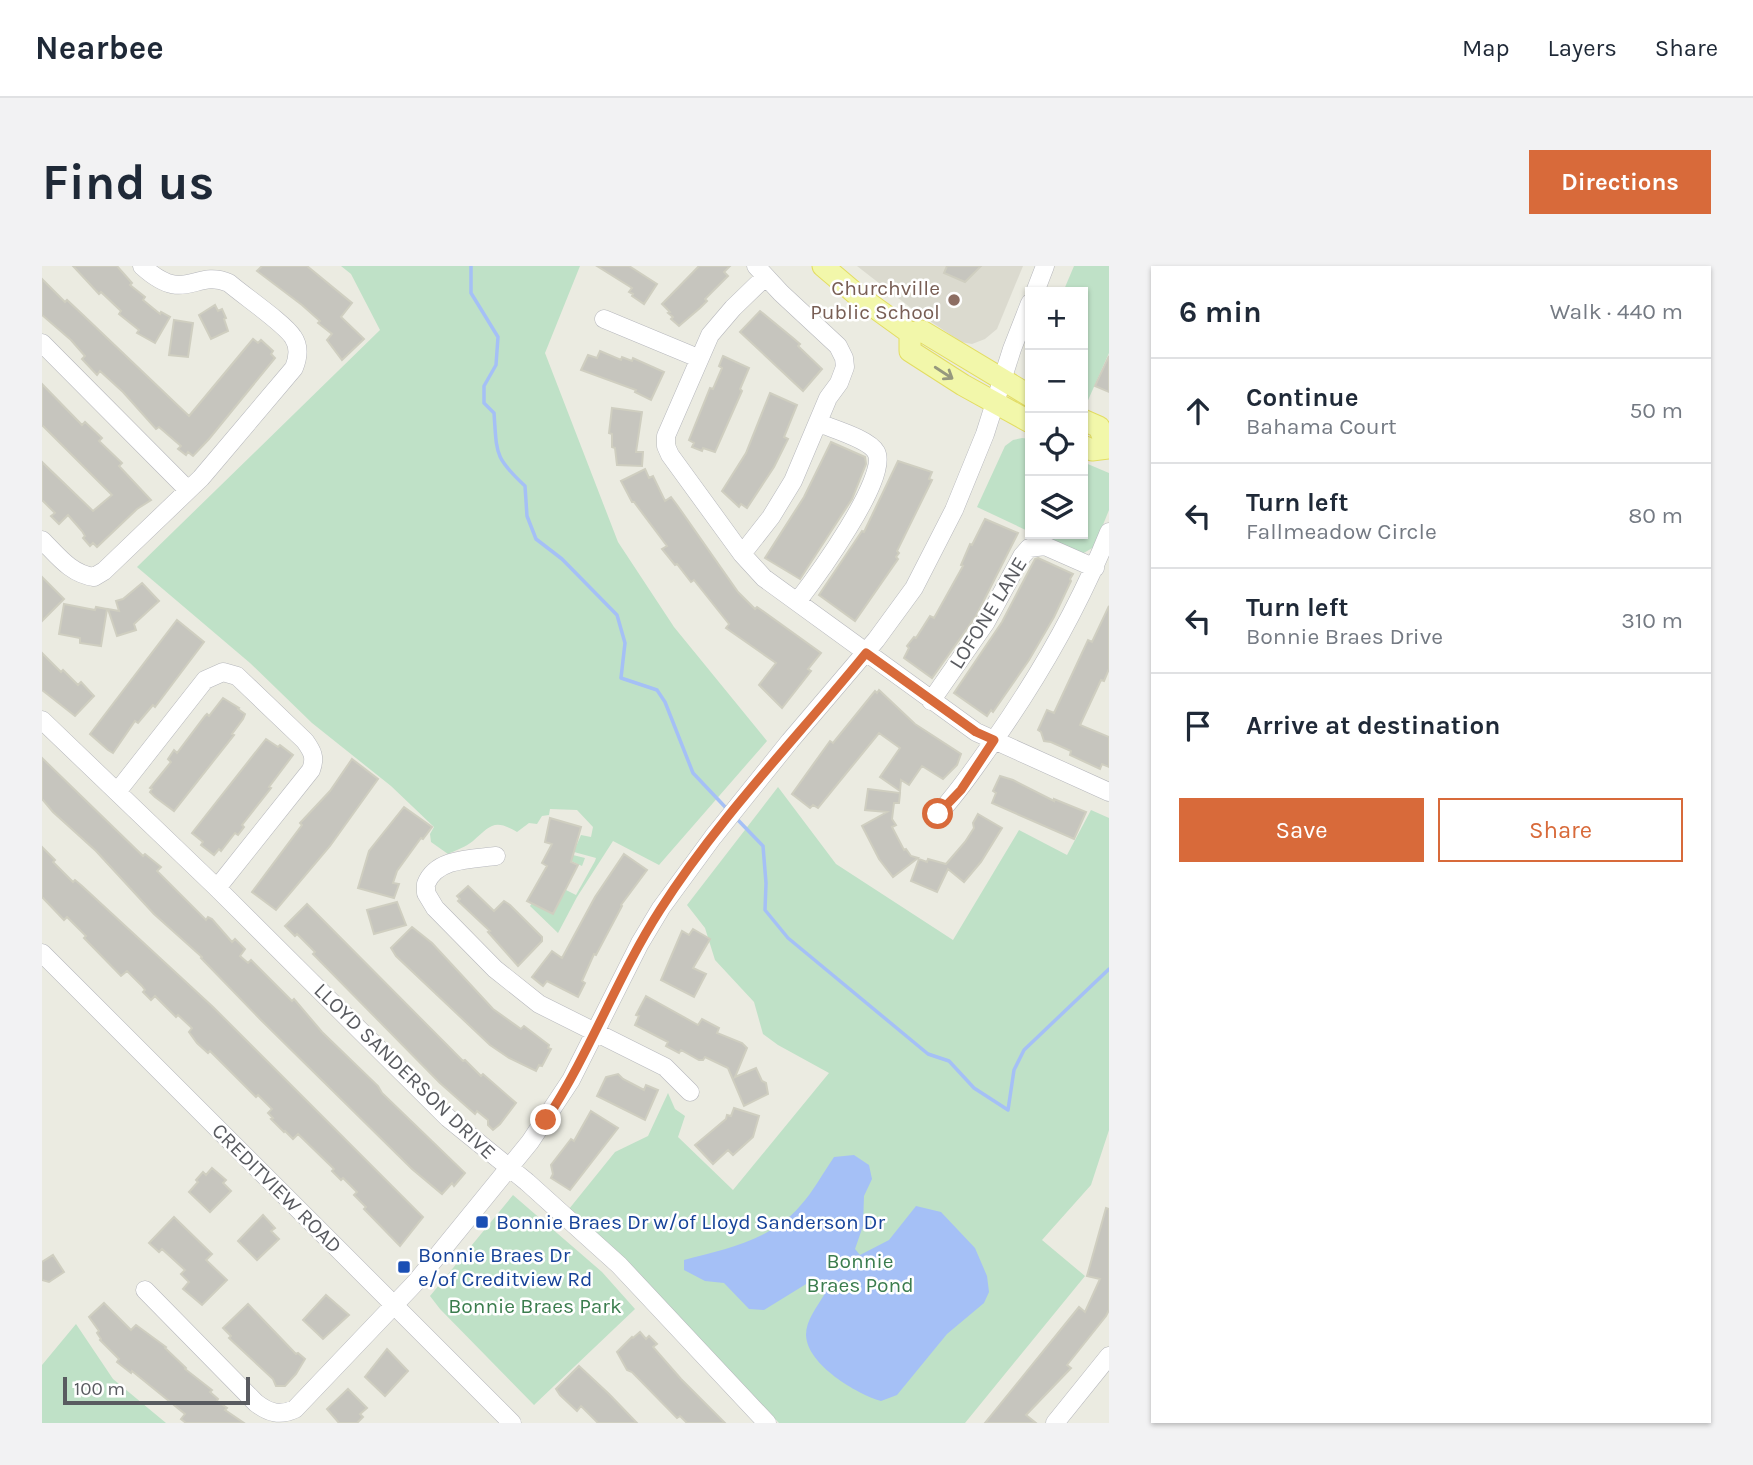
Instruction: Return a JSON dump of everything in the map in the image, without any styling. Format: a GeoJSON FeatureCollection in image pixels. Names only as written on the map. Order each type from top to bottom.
{"type":"FeatureCollection","features":[{"type":"Feature","properties":{"kind":"main road"},"geometry":{"type":"LineString","coordinates":[[823,266],[910,333],[922,331],[1025,393]]}},
{"type":"Feature","properties":{"kind":"main road"},"geometry":{"type":"LineString","coordinates":[[910,333],[910,351],[1025,419]]}},
{"type":"Feature","properties":{"kind":"main road"},"geometry":{"type":"LineString","coordinates":[[1088,422],[1099,427],[1108,448],[1088,448]]}},
{"type":"Feature","properties":{"kind":"street"},"geometry":{"type":"LineString","coordinates":[[42,540],[80,575],[94,577],[104,571],[188,490],[294,368],[298,352],[292,335],[229,283],[220,279],[173,286],[158,279],[142,266]]}},
{"type":"Feature","properties":{"kind":"street"},"geometry":{"type":"LineString","coordinates":[[1037,287],[1045,266]]}},
{"type":"Feature","properties":{"kind":"street"},"geometry":{"type":"LineString","coordinates":[[742,554],[782,500],[828,398],[843,376],[844,358],[838,346],[761,271],[714,329],[698,358],[668,429],[666,446],[742,554],[764,578],[976,732],[1109,792]]}},
{"type":"Feature","properties":{"kind":"street"},"geometry":{"type":"LineString","coordinates":[[145,1290],[256,1403],[267,1412],[278,1413],[295,1409],[416,1282],[509,1168],[561,1097],[647,932],[676,887],[790,741],[866,653],[914,588],[954,510],[1025,317]]}},
{"type":"Feature","properties":{"kind":"street"},"geometry":{"type":"LineString","coordinates":[[604,319],[698,358]]}},
{"type":"Feature","properties":{"kind":"street"},"geometry":{"type":"LineString","coordinates":[[42,343],[188,490]]}},
{"type":"Feature","properties":{"kind":"street"},"geometry":{"type":"LineString","coordinates":[[797,602],[842,539],[864,499],[879,463],[876,450],[869,444],[819,423]]}},
{"type":"Feature","properties":{"kind":"street"},"geometry":{"type":"LineString","coordinates":[[938,814],[961,790],[1060,638],[1095,568],[1109,532]]}},
{"type":"Feature","properties":{"kind":"street","name":"LOFONE LANE"},"geometry":{"type":"LineString","coordinates":[[931,701],[986,622],[1029,548],[1045,546],[1095,568]]}},
{"type":"Feature","properties":{"kind":"street"},"geometry":{"type":"LineString","coordinates":[[117,792],[205,680],[223,672],[237,676],[304,741],[312,750],[314,761],[311,770],[217,888]]}},
{"type":"Feature","properties":{"kind":"street","name":"LLOYD SANDERSON DRIVE"},"geometry":{"type":"LineString","coordinates":[[42,720],[217,888],[448,1118],[619,1265],[767,1423]]}},
{"type":"Feature","properties":{"kind":"street"},"geometry":{"type":"LineString","coordinates":[[496,856],[449,863],[436,869],[426,884],[429,901],[495,969],[538,1004],[665,1068],[690,1092]]}},
{"type":"Feature","properties":{"kind":"street","name":"CREDITVIEW ROAD"},"geometry":{"type":"LineString","coordinates":[[42,953],[512,1423]]}},
{"type":"Feature","properties":{"kind":"street"},"geometry":{"type":"LineString","coordinates":[[1055,1423],[1109,1356]]}},
{"type":"Feature","properties":{"kind":"shaded area","name":"Churchville Public School"},"geometry":{"type":"Polygon","coordinates":[[[857,266],[1023,266],[997,329],[985,339],[972,344],[961,342],[857,266]]]}},
{"type":"Feature","properties":{"kind":"green space"},"geometry":{"type":"Polygon","coordinates":[[[341,266],[580,266],[545,353],[618,542],[674,627],[767,741],[659,865],[613,841],[577,897],[558,933],[530,906],[532,903],[553,914],[566,890],[576,895],[595,861],[596,858],[574,852],[573,855],[585,858],[582,866],[558,855],[561,847],[574,851],[581,835],[591,837],[593,827],[577,810],[550,809],[549,815],[542,816],[537,824],[529,823],[517,832],[503,825],[493,826],[470,843],[448,854],[431,842],[430,834],[434,827],[391,786],[312,723],[250,663],[137,567],[380,330],[351,274],[341,266]]]}},
{"type":"Feature","properties":{"kind":"green space"},"geometry":{"type":"Polygon","coordinates":[[[1074,266],[1109,266],[1109,353],[1088,400],[1088,287],[1065,287],[1074,266]]]}},
{"type":"Feature","properties":{"kind":"green space"},"geometry":{"type":"Polygon","coordinates":[[[1025,438],[1025,530],[977,507],[1005,446],[1013,440],[1025,438]]]}},
{"type":"Feature","properties":{"kind":"green space"},"geometry":{"type":"Polygon","coordinates":[[[1088,464],[1109,473],[1109,510],[1094,547],[1082,554],[1045,539],[1088,539],[1088,464]]]}},
{"type":"Feature","properties":{"kind":"green space","name":"Bonnie Braes Pond"},"geometry":{"type":"Polygon","coordinates":[[[778,787],[836,864],[953,940],[1019,830],[1067,855],[1091,810],[1109,818],[1109,1130],[1091,1185],[1042,1240],[1085,1276],[965,1423],[779,1423],[650,1287],[569,1209],[615,1152],[648,1136],[668,1093],[675,1109],[685,1116],[678,1137],[733,1190],[829,1073],[763,1034],[754,1002],[715,960],[705,928],[687,905],[778,787]]]}},
{"type":"Feature","properties":{"kind":"green space","name":"Bonnie Braes Park"},"geometry":{"type":"Polygon","coordinates":[[[513,1195],[602,1272],[635,1309],[534,1405],[430,1296],[513,1195]]]}},
{"type":"Feature","properties":{"kind":"green space"},"geometry":{"type":"Polygon","coordinates":[[[76,1324],[113,1379],[166,1423],[42,1423],[42,1365],[76,1324]]]}},
{"type":"Feature","properties":{"kind":"water"},"geometry":{"type":"Polygon","coordinates":[[[854,1155],[869,1165],[872,1179],[864,1196],[863,1226],[855,1249],[860,1255],[889,1240],[916,1206],[941,1212],[975,1248],[987,1276],[989,1292],[984,1303],[947,1334],[897,1395],[881,1401],[859,1392],[835,1377],[815,1357],[809,1346],[806,1335],[808,1324],[824,1295],[819,1280],[811,1281],[764,1310],[749,1309],[724,1283],[705,1281],[684,1270],[684,1260],[746,1242],[775,1228],[805,1201],[834,1157],[854,1155]]]}},
{"type":"Feature","properties":{"kind":"building"},"geometry":{"type":"Polygon","coordinates":[[[73,266],[117,266],[132,283],[130,285],[145,297],[143,300],[160,314],[161,312],[170,317],[155,343],[137,333],[139,330],[119,314],[121,311],[101,292],[99,294],[73,266]]]}},
{"type":"Feature","properties":{"kind":"building"},"geometry":{"type":"Polygon","coordinates":[[[262,266],[307,266],[352,303],[341,317],[364,339],[342,360],[327,340],[332,334],[302,305],[257,271],[262,266]]]}},
{"type":"Feature","properties":{"kind":"building"},"geometry":{"type":"Polygon","coordinates":[[[597,266],[629,266],[657,284],[644,304],[629,292],[632,288],[597,266]]]}},
{"type":"Feature","properties":{"kind":"building"},"geometry":{"type":"Polygon","coordinates":[[[699,266],[730,266],[724,272],[728,276],[705,299],[707,301],[679,326],[662,304],[699,266]]]}},
{"type":"Feature","properties":{"kind":"building"},"geometry":{"type":"Polygon","coordinates":[[[947,266],[981,266],[965,282],[944,273],[947,266]]]}},
{"type":"Feature","properties":{"kind":"building"},"geometry":{"type":"Polygon","coordinates":[[[42,279],[189,416],[253,339],[258,343],[261,340],[273,351],[271,354],[275,358],[209,439],[193,456],[188,452],[186,455],[178,449],[181,446],[159,427],[156,429],[100,371],[97,375],[82,359],[85,356],[71,340],[42,315],[42,279]]]}},
{"type":"Feature","properties":{"kind":"building"},"geometry":{"type":"Polygon","coordinates":[[[215,305],[218,311],[222,309],[228,331],[211,339],[199,315],[215,305]]]}},
{"type":"Feature","properties":{"kind":"building"},"geometry":{"type":"Polygon","coordinates":[[[760,311],[800,344],[798,346],[822,369],[803,391],[740,332],[760,311]]]}},
{"type":"Feature","properties":{"kind":"building"},"geometry":{"type":"Polygon","coordinates":[[[174,320],[193,323],[188,357],[169,355],[174,320]]]}},
{"type":"Feature","properties":{"kind":"building"},"geometry":{"type":"Polygon","coordinates":[[[600,351],[621,360],[622,357],[632,361],[633,358],[664,372],[651,400],[635,392],[636,390],[581,370],[588,355],[597,358],[600,351]]]}},
{"type":"Feature","properties":{"kind":"building"},"geometry":{"type":"Polygon","coordinates":[[[723,356],[749,368],[740,389],[742,391],[715,452],[703,448],[702,451],[692,447],[694,443],[689,440],[710,388],[713,389],[722,368],[719,366],[723,356]]]}},
{"type":"Feature","properties":{"kind":"building"},"geometry":{"type":"Polygon","coordinates":[[[1109,356],[1109,392],[1095,386],[1109,356]]]}},
{"type":"Feature","properties":{"kind":"building"},"geometry":{"type":"Polygon","coordinates":[[[42,384],[82,425],[85,422],[102,438],[99,441],[122,463],[119,466],[151,500],[137,509],[97,547],[93,543],[90,546],[83,538],[85,536],[82,531],[68,515],[59,524],[51,516],[55,513],[42,500],[42,462],[93,511],[112,495],[42,425],[42,384]]]}},
{"type":"Feature","properties":{"kind":"building"},"geometry":{"type":"Polygon","coordinates":[[[770,393],[797,405],[784,437],[788,439],[774,467],[747,508],[741,504],[739,507],[722,491],[746,453],[770,393]]]}},
{"type":"Feature","properties":{"kind":"building"},"geometry":{"type":"Polygon","coordinates":[[[612,408],[642,412],[636,452],[643,452],[642,466],[617,465],[612,434],[609,433],[612,408]]]}},
{"type":"Feature","properties":{"kind":"building"},"geometry":{"type":"Polygon","coordinates":[[[831,442],[865,457],[866,464],[852,499],[800,579],[765,558],[804,497],[831,442]]]}},
{"type":"Feature","properties":{"kind":"building"},"geometry":{"type":"Polygon","coordinates":[[[898,461],[932,472],[929,479],[932,480],[897,551],[898,559],[855,621],[819,595],[862,531],[864,532],[898,461]]]}},
{"type":"Feature","properties":{"kind":"building"},"geometry":{"type":"Polygon","coordinates":[[[645,469],[649,478],[653,476],[665,501],[671,497],[738,592],[755,609],[757,607],[821,653],[808,669],[811,671],[782,708],[759,685],[776,663],[726,628],[729,624],[694,580],[691,582],[662,549],[667,546],[632,502],[621,481],[645,469]]]}},
{"type":"Feature","properties":{"kind":"building"},"geometry":{"type":"Polygon","coordinates":[[[985,519],[1018,533],[976,616],[932,678],[904,658],[909,648],[907,646],[916,638],[930,616],[934,618],[985,519]]]}},
{"type":"Feature","properties":{"kind":"building"},"geometry":{"type":"Polygon","coordinates":[[[1035,559],[1073,574],[1071,581],[1029,660],[993,712],[991,710],[987,716],[954,693],[1002,622],[1035,559]]]}},
{"type":"Feature","properties":{"kind":"building"},"geometry":{"type":"Polygon","coordinates":[[[42,577],[64,599],[42,621],[42,577]]]}},
{"type":"Feature","properties":{"kind":"building"},"geometry":{"type":"Polygon","coordinates":[[[142,583],[159,601],[134,624],[136,630],[117,636],[108,609],[119,611],[116,601],[123,599],[142,583]]]}},
{"type":"Feature","properties":{"kind":"building"},"geometry":{"type":"Polygon","coordinates":[[[64,604],[95,610],[96,607],[107,609],[101,646],[80,643],[80,638],[59,634],[64,604]]]}},
{"type":"Feature","properties":{"kind":"building"},"geometry":{"type":"Polygon","coordinates":[[[1109,606],[1109,669],[1080,725],[1109,737],[1109,767],[1102,764],[1100,769],[1070,755],[1071,751],[1044,741],[1038,730],[1047,710],[1054,713],[1088,640],[1092,642],[1109,606]]]}},
{"type":"Feature","properties":{"kind":"building"},"geometry":{"type":"Polygon","coordinates":[[[177,620],[204,642],[155,707],[153,705],[138,723],[135,721],[113,753],[90,734],[177,620]]]}},
{"type":"Feature","properties":{"kind":"building"},"geometry":{"type":"Polygon","coordinates":[[[42,653],[61,672],[63,670],[78,685],[81,682],[94,696],[75,716],[42,690],[42,653]]]}},
{"type":"Feature","properties":{"kind":"building"},"geometry":{"type":"Polygon","coordinates":[[[879,690],[915,724],[961,754],[957,765],[943,779],[922,766],[909,785],[901,780],[900,791],[880,777],[900,748],[879,733],[818,808],[813,805],[810,808],[792,794],[830,741],[833,743],[875,691],[877,693],[879,690]]]}},
{"type":"Feature","properties":{"kind":"building"},"geometry":{"type":"Polygon","coordinates":[[[223,698],[245,714],[243,719],[232,734],[234,735],[174,811],[155,797],[150,788],[171,762],[168,759],[174,750],[177,753],[205,716],[209,716],[223,698]]]}},
{"type":"Feature","properties":{"kind":"building"},"geometry":{"type":"Polygon","coordinates":[[[266,739],[293,755],[242,825],[244,827],[238,835],[235,833],[221,851],[219,849],[214,855],[201,845],[203,842],[192,833],[266,739]]]}},
{"type":"Feature","properties":{"kind":"building"},"geometry":{"type":"Polygon","coordinates":[[[42,758],[143,856],[145,854],[161,867],[157,871],[206,920],[208,917],[212,919],[232,942],[235,939],[245,949],[240,956],[248,963],[251,960],[292,1001],[294,999],[322,1032],[465,1173],[454,1186],[452,1183],[442,1194],[412,1169],[260,1019],[202,957],[154,914],[96,851],[53,812],[42,799],[42,758]]]}},
{"type":"Feature","properties":{"kind":"building"},"geometry":{"type":"Polygon","coordinates":[[[352,759],[378,779],[330,846],[276,910],[252,892],[302,825],[300,823],[330,791],[352,759]]]}},
{"type":"Feature","properties":{"kind":"building"},"geometry":{"type":"Polygon","coordinates":[[[1000,776],[1054,801],[1086,812],[1074,839],[992,803],[996,793],[993,791],[1000,776]]]}},
{"type":"Feature","properties":{"kind":"building"},"geometry":{"type":"Polygon","coordinates":[[[868,789],[900,793],[899,803],[894,803],[892,819],[896,825],[892,827],[904,850],[918,858],[893,877],[879,859],[862,826],[887,812],[865,810],[868,789]]]}},
{"type":"Feature","properties":{"kind":"building"},"geometry":{"type":"Polygon","coordinates":[[[404,807],[432,827],[397,871],[393,883],[399,884],[394,898],[358,888],[369,851],[404,807]]]}},
{"type":"Feature","properties":{"kind":"building"},"geometry":{"type":"Polygon","coordinates":[[[978,814],[1002,828],[981,862],[964,882],[948,869],[937,892],[911,881],[919,859],[946,864],[974,828],[973,823],[978,814]]]}},
{"type":"Feature","properties":{"kind":"building"},"geometry":{"type":"Polygon","coordinates":[[[550,818],[581,827],[571,862],[578,865],[553,914],[527,901],[547,866],[542,863],[552,844],[545,842],[550,818]]]}},
{"type":"Feature","properties":{"kind":"building"},"geometry":{"type":"Polygon","coordinates":[[[42,847],[73,882],[75,880],[82,886],[213,1007],[423,1217],[400,1246],[364,1209],[366,1207],[354,1195],[357,1192],[332,1171],[334,1169],[298,1134],[293,1139],[284,1132],[271,1119],[273,1118],[268,1113],[272,1109],[258,1095],[256,1097],[210,1051],[208,1053],[197,1043],[189,1032],[192,1028],[178,1015],[176,1017],[155,996],[151,1000],[127,971],[121,976],[67,917],[64,920],[42,897],[42,847]]]}},
{"type":"Feature","properties":{"kind":"building"},"geometry":{"type":"Polygon","coordinates":[[[624,854],[647,870],[621,905],[596,955],[594,954],[578,997],[547,981],[543,986],[532,977],[552,951],[562,958],[595,897],[624,854]]]}},
{"type":"Feature","properties":{"kind":"building"},"geometry":{"type":"Polygon","coordinates":[[[468,886],[494,911],[504,901],[510,905],[542,937],[542,941],[518,966],[488,932],[490,931],[458,901],[460,899],[457,896],[468,886]]]}},
{"type":"Feature","properties":{"kind":"building"},"geometry":{"type":"Polygon","coordinates":[[[397,902],[406,925],[374,934],[367,910],[397,902]]]}},
{"type":"Feature","properties":{"kind":"building"},"geometry":{"type":"Polygon","coordinates":[[[307,904],[463,1061],[481,1076],[483,1074],[516,1103],[493,1130],[488,1125],[488,1120],[477,1111],[475,1114],[440,1083],[313,954],[315,952],[285,926],[307,904]]]}},
{"type":"Feature","properties":{"kind":"building"},"geometry":{"type":"Polygon","coordinates":[[[412,927],[432,943],[493,1009],[521,1029],[524,1026],[549,1045],[548,1048],[551,1049],[542,1066],[539,1065],[536,1071],[490,1045],[396,956],[391,948],[412,927]]]}},
{"type":"Feature","properties":{"kind":"building"},"geometry":{"type":"Polygon","coordinates":[[[693,929],[710,939],[693,968],[706,974],[694,997],[661,980],[682,931],[689,935],[693,929]]]}},
{"type":"Feature","properties":{"kind":"building"},"geometry":{"type":"Polygon","coordinates":[[[646,996],[698,1025],[702,1019],[719,1028],[717,1033],[742,1043],[747,1048],[735,1077],[756,1068],[762,1081],[766,1083],[768,1094],[744,1106],[728,1068],[705,1057],[699,1060],[681,1050],[679,1053],[666,1046],[668,1042],[635,1025],[639,1016],[636,1015],[646,996]]]}},
{"type":"Feature","properties":{"kind":"building"},"geometry":{"type":"Polygon","coordinates":[[[618,1074],[644,1090],[646,1085],[658,1090],[645,1120],[597,1096],[606,1077],[618,1074]]]}},
{"type":"Feature","properties":{"kind":"building"},"geometry":{"type":"Polygon","coordinates":[[[734,1108],[759,1116],[753,1137],[733,1155],[728,1150],[713,1164],[695,1145],[726,1119],[727,1115],[731,1116],[734,1108]]]}},
{"type":"Feature","properties":{"kind":"building"},"geometry":{"type":"Polygon","coordinates":[[[591,1111],[618,1128],[570,1190],[551,1178],[551,1165],[571,1139],[574,1141],[591,1111]]]}},
{"type":"Feature","properties":{"kind":"building"},"geometry":{"type":"Polygon","coordinates":[[[212,1168],[226,1180],[223,1183],[231,1191],[210,1212],[189,1192],[203,1172],[206,1175],[212,1168]]]}},
{"type":"Feature","properties":{"kind":"building"},"geometry":{"type":"Polygon","coordinates":[[[1106,1208],[1109,1209],[1109,1310],[1106,1316],[1067,1365],[1071,1368],[1026,1415],[1036,1423],[985,1423],[1079,1307],[1085,1312],[1100,1279],[1087,1276],[1106,1208]]]}},
{"type":"Feature","properties":{"kind":"building"},"geometry":{"type":"Polygon","coordinates":[[[263,1215],[275,1228],[271,1231],[279,1239],[257,1260],[238,1241],[263,1215]]]}},
{"type":"Feature","properties":{"kind":"building"},"geometry":{"type":"Polygon","coordinates":[[[174,1217],[212,1254],[206,1260],[227,1280],[202,1305],[183,1289],[189,1282],[181,1274],[185,1270],[162,1249],[159,1252],[149,1243],[174,1217]]]}},
{"type":"Feature","properties":{"kind":"building"},"geometry":{"type":"Polygon","coordinates":[[[53,1255],[64,1272],[49,1282],[42,1280],[42,1262],[53,1255]]]}},
{"type":"Feature","properties":{"kind":"building"},"geometry":{"type":"Polygon","coordinates":[[[326,1295],[349,1315],[323,1339],[303,1320],[326,1295]]]}},
{"type":"Feature","properties":{"kind":"building"},"geometry":{"type":"Polygon","coordinates":[[[104,1303],[131,1330],[136,1325],[166,1347],[185,1369],[212,1390],[210,1392],[217,1401],[227,1408],[225,1410],[244,1423],[186,1423],[181,1419],[185,1414],[117,1362],[119,1359],[100,1340],[97,1333],[99,1331],[89,1317],[104,1303]]]}},
{"type":"Feature","properties":{"kind":"building"},"geometry":{"type":"Polygon","coordinates":[[[248,1304],[296,1354],[305,1359],[285,1386],[276,1386],[273,1379],[229,1338],[231,1336],[223,1328],[248,1304]]]}},
{"type":"Feature","properties":{"kind":"building"},"geometry":{"type":"Polygon","coordinates":[[[640,1332],[646,1339],[649,1336],[657,1344],[653,1347],[725,1423],[687,1423],[680,1416],[677,1418],[627,1370],[617,1352],[640,1332]]]}},
{"type":"Feature","properties":{"kind":"building"},"geometry":{"type":"Polygon","coordinates":[[[387,1349],[408,1371],[385,1396],[365,1377],[387,1349]]]}},
{"type":"Feature","properties":{"kind":"building"},"geometry":{"type":"Polygon","coordinates":[[[579,1366],[637,1423],[598,1423],[581,1406],[577,1411],[560,1395],[556,1389],[579,1366]]]}},
{"type":"Feature","properties":{"kind":"building"},"geometry":{"type":"Polygon","coordinates":[[[348,1389],[367,1408],[360,1414],[363,1417],[357,1423],[339,1423],[327,1409],[348,1389]]]}},
{"type":"Feature","properties":{"kind":"waterway"},"geometry":{"type":"LineString","coordinates":[[471,266],[471,293],[498,337],[496,365],[484,386],[484,403],[494,413],[497,446],[502,461],[525,486],[527,516],[536,539],[562,559],[617,615],[625,643],[621,678],[657,690],[665,702],[693,773],[728,810]]}},
{"type":"Feature","properties":{"kind":"waterway"},"geometry":{"type":"LineString","coordinates":[[736,818],[763,846],[765,910],[788,938],[928,1054],[949,1061],[974,1088],[1008,1110],[1014,1070],[1024,1050],[1109,969]]}},
{"type":"Feature","properties":{"kind":"place","name":"Churchville Public School"},"geometry":{"type":"Point","coordinates":[954,300]}},
{"type":"Feature","properties":{"kind":"place","name":"Bonnie Braes Dr w/of Lloyd Sanderson Dr"},"geometry":{"type":"Point","coordinates":[482,1222]}},
{"type":"Feature","properties":{"kind":"place","name":"Bonnie Braes Dr e/of Creditview Rd"},"geometry":{"type":"Point","coordinates":[404,1267]}},
{"type":"Feature","properties":{"kind":"route"},"geometry":{"type":"LineString","coordinates":[[546,1120],[571,1080],[640,943],[661,908],[713,837],[790,741],[866,653],[976,732],[994,740],[961,790],[938,814]]}}]}
